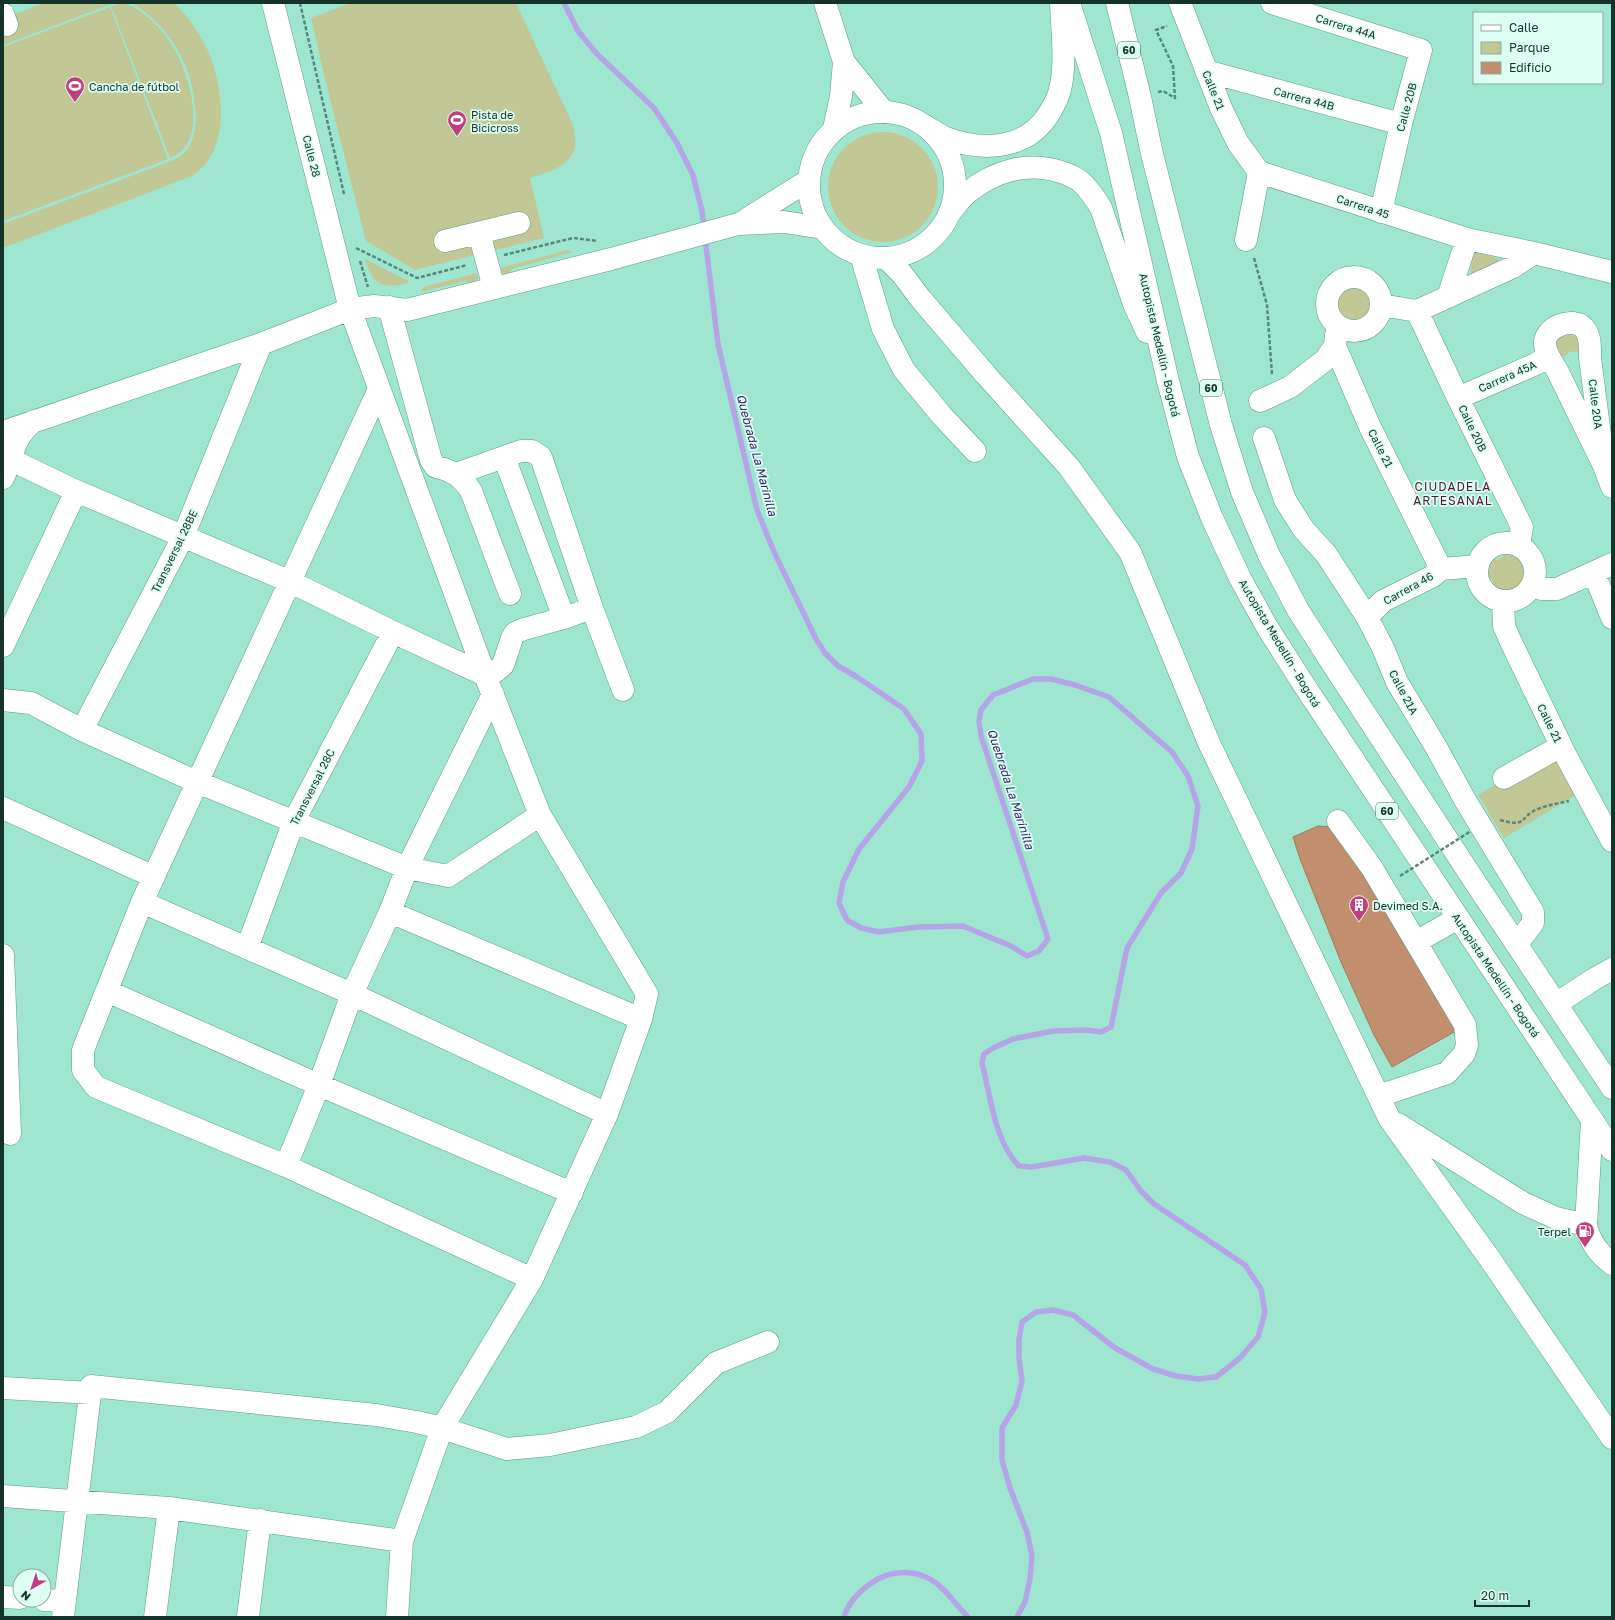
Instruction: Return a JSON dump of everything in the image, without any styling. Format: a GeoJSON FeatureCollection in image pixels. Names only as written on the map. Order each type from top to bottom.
{"type":"FeatureCollection","features":[{"type":"Feature","properties":{"kind":"main road"},"geometry":{"type":"LineString","coordinates":[[4,15],[11,3]]}},
{"type":"Feature","properties":{"kind":"main road","name":"Calle 28"},"geometry":{"type":"LineString","coordinates":[[273,3],[350,309],[489,684],[540,815],[647,994],[641,1019],[607,1114],[532,1279],[442,1428],[402,1541],[396,1617]]}},
{"type":"Feature","properties":{"kind":"main road"},"geometry":{"type":"LineString","coordinates":[[825,3],[844,62],[884,112]]}},
{"type":"Feature","properties":{"kind":"main road"},"geometry":{"type":"LineString","coordinates":[[1061,3],[1063,70],[1061,85],[1057,99],[1051,111],[1035,130],[1012,143],[1001,146],[984,146],[946,138],[906,116],[884,112],[866,114],[849,120],[834,130],[821,144],[813,161],[809,180],[811,202],[823,228],[840,245],[861,255],[886,258],[906,254],[924,245],[939,232],[949,214],[966,194],[980,184],[1004,172],[1017,168],[1049,168],[1080,180],[1092,193],[1101,208],[1108,224],[1134,304],[1168,381]]}},
{"type":"Feature","properties":{"kind":"main road","name":"Autopista Medellín - Bogotá"},"geometry":{"type":"LineString","coordinates":[[1069,3],[1111,133],[1168,381],[1188,457],[1212,518],[1267,627],[1612,1150]]}},
{"type":"Feature","properties":{"kind":"main road","name":"60"},"geometry":{"type":"LineString","coordinates":[[1117,3],[1152,154],[1221,425],[1242,492],[1266,548],[1298,610],[1612,1088]]}},
{"type":"Feature","properties":{"kind":"main road","name":"Calle 21"},"geometry":{"type":"LineString","coordinates":[[1180,3],[1221,108],[1238,143],[1259,172]]}},
{"type":"Feature","properties":{"kind":"main road","name":"Carrera 44A"},"geometry":{"type":"LineString","coordinates":[[1272,3],[1421,50]]}},
{"type":"Feature","properties":{"kind":"main road","name":"Calle 20B"},"geometry":{"type":"LineString","coordinates":[[1381,212],[1401,124],[1421,50]]}},
{"type":"Feature","properties":{"kind":"main road"},"geometry":{"type":"LineString","coordinates":[[834,130],[841,96],[844,62]]}},
{"type":"Feature","properties":{"kind":"main road","name":"Carrera 44B"},"geometry":{"type":"LineString","coordinates":[[1206,71],[1401,124]]}},
{"type":"Feature","properties":{"kind":"main road"},"geometry":{"type":"LineString","coordinates":[[925,126],[941,142],[950,158],[954,177],[954,196],[949,214]]}},
{"type":"Feature","properties":{"kind":"main road"},"geometry":{"type":"LineString","coordinates":[[1246,240],[1259,172]]}},
{"type":"Feature","properties":{"kind":"main road","name":"Carrera 45"},"geometry":{"type":"LineString","coordinates":[[1259,172],[1467,240],[1534,253],[1612,272]]}},
{"type":"Feature","properties":{"kind":"main road"},"geometry":{"type":"LineString","coordinates":[[729,227],[809,180]]}},
{"type":"Feature","properties":{"kind":"main road"},"geometry":{"type":"LineString","coordinates":[[3,432],[36,419],[261,344],[350,309],[382,307],[407,310],[637,252],[729,227],[784,222],[823,228]]}},
{"type":"Feature","properties":{"kind":"main road"},"geometry":{"type":"LineString","coordinates":[[445,242],[518,223]]}},
{"type":"Feature","properties":{"kind":"main road"},"geometry":{"type":"LineString","coordinates":[[479,233],[494,288]]}},
{"type":"Feature","properties":{"kind":"main road"},"geometry":{"type":"LineString","coordinates":[[1448,297],[1467,240]]}},
{"type":"Feature","properties":{"kind":"main road"},"geometry":{"type":"LineString","coordinates":[[1381,305],[1417,310],[1513,267],[1534,253]]}},
{"type":"Feature","properties":{"kind":"main road"},"geometry":{"type":"LineString","coordinates":[[861,255],[883,329],[904,370],[942,417],[975,451]]}},
{"type":"Feature","properties":{"kind":"main road"},"geometry":{"type":"LineString","coordinates":[[886,258],[902,274],[920,298],[986,375],[1069,467],[1130,552],[1209,743],[1389,1118],[1492,1262],[1612,1438]]}},
{"type":"Feature","properties":{"kind":"main road"},"geometry":{"type":"LineString","coordinates":[[1260,401],[1290,387],[1325,360],[1336,336],[1344,330],[1353,332],[1369,327],[1377,317],[1381,305],[1375,288],[1360,278],[1351,277],[1342,280],[1334,285],[1329,292],[1327,310],[1336,336]]}},
{"type":"Feature","properties":{"kind":"main road"},"geometry":{"type":"LineString","coordinates":[[382,307],[431,460],[436,467],[446,469],[456,474],[464,481],[471,491],[510,594]]}},
{"type":"Feature","properties":{"kind":"main road","name":"Calle 20B"},"geometry":{"type":"LineString","coordinates":[[1417,310],[1458,398],[1522,527],[1519,546]]}},
{"type":"Feature","properties":{"kind":"main road","name":"Carrera 45A"},"geometry":{"type":"LineString","coordinates":[[1458,398],[1536,364],[1553,363],[1590,349],[1584,328],[1576,322],[1567,323],[1556,327],[1546,337],[1545,344],[1553,363]]}},
{"type":"Feature","properties":{"kind":"main road","name":"Calle 21"},"geometry":{"type":"LineString","coordinates":[[1336,336],[1370,427],[1441,569]]}},
{"type":"Feature","properties":{"kind":"main road","name":"Transversal 28BE"},"geometry":{"type":"LineString","coordinates":[[82,730],[183,537],[261,344]]}},
{"type":"Feature","properties":{"kind":"main road","name":"Calle 20A"},"geometry":{"type":"LineString","coordinates":[[1590,349],[1604,466]]}},
{"type":"Feature","properties":{"kind":"main road","name":"Calle 20A"},"geometry":{"type":"LineString","coordinates":[[1553,363],[1604,466],[1612,487]]}},
{"type":"Feature","properties":{"kind":"main road"},"geometry":{"type":"LineString","coordinates":[[379,389],[142,902],[83,1050],[83,1070],[96,1087],[286,1166],[532,1279]]}},
{"type":"Feature","properties":{"kind":"main road"},"geometry":{"type":"LineString","coordinates":[[36,419],[23,430],[5,465],[76,491],[291,582],[393,632],[489,684]]}},
{"type":"Feature","properties":{"kind":"main road","name":"Calle 21A"},"geometry":{"type":"LineString","coordinates":[[1264,438],[1285,500],[1304,530],[1326,554],[1367,617],[1383,648],[1397,682],[1474,826],[1533,912],[1532,923],[1517,944]]}},
{"type":"Feature","properties":{"kind":"main road"},"geometry":{"type":"LineString","coordinates":[[456,474],[521,451],[532,451],[541,457],[592,608],[623,690]]}},
{"type":"Feature","properties":{"kind":"main road"},"geometry":{"type":"LineString","coordinates":[[504,457],[564,618]]}},
{"type":"Feature","properties":{"kind":"main road"},"geometry":{"type":"LineString","coordinates":[[3,646],[76,491]]}},
{"type":"Feature","properties":{"kind":"main road"},"geometry":{"type":"LineString","coordinates":[[1504,543],[1519,546],[1527,551],[1532,558],[1535,571],[1533,584],[1528,592],[1521,597],[1503,601],[1488,595],[1483,589],[1478,578],[1478,566],[1480,559],[1490,548],[1504,543]]}},
{"type":"Feature","properties":{"kind":"main road","name":"Carrera 46"},"geometry":{"type":"LineString","coordinates":[[1367,617],[1383,601],[1433,576],[1441,569],[1478,566]]}},
{"type":"Feature","properties":{"kind":"main road"},"geometry":{"type":"LineString","coordinates":[[1533,584],[1541,589],[1557,588],[1603,568],[1612,618]]}},
{"type":"Feature","properties":{"kind":"main road","name":"Calle 21"},"geometry":{"type":"LineString","coordinates":[[1503,601],[1504,626],[1561,746],[1612,841]]}},
{"type":"Feature","properties":{"kind":"main road"},"geometry":{"type":"LineString","coordinates":[[286,1166],[319,1085],[352,994],[390,912],[407,868],[489,684],[496,671],[503,665],[512,638],[515,633],[524,629],[564,618],[592,608]]}},
{"type":"Feature","properties":{"kind":"main road","name":"Transversal 28C"},"geometry":{"type":"LineString","coordinates":[[247,948],[294,821],[393,632]]}},
{"type":"Feature","properties":{"kind":"main road"},"geometry":{"type":"LineString","coordinates":[[3,700],[31,703],[82,730],[197,782],[407,868],[448,876],[540,815]]}},
{"type":"Feature","properties":{"kind":"main road"},"geometry":{"type":"LineString","coordinates":[[1504,778],[1561,746]]}},
{"type":"Feature","properties":{"kind":"main road"},"geometry":{"type":"LineString","coordinates":[[3,808],[154,877]]}},
{"type":"Feature","properties":{"kind":"main road"},"geometry":{"type":"LineString","coordinates":[[1338,820],[1372,868],[1465,1025],[1467,1045],[1464,1054],[1447,1073],[1379,1096]]}},
{"type":"Feature","properties":{"kind":"main road"},"geometry":{"type":"LineString","coordinates":[[142,902],[352,994],[607,1114]]}},
{"type":"Feature","properties":{"kind":"main road"},"geometry":{"type":"LineString","coordinates":[[390,912],[641,1019]]}},
{"type":"Feature","properties":{"kind":"main road"},"geometry":{"type":"LineString","coordinates":[[1416,942],[1458,918]]}},
{"type":"Feature","properties":{"kind":"main road"},"geometry":{"type":"LineString","coordinates":[[3,955],[10,1134]]}},
{"type":"Feature","properties":{"kind":"main road"},"geometry":{"type":"LineString","coordinates":[[1556,1004],[1594,979],[1612,970]]}},
{"type":"Feature","properties":{"kind":"main road"},"geometry":{"type":"LineString","coordinates":[[107,991],[319,1085],[572,1193]]}},
{"type":"Feature","properties":{"kind":"main road"},"geometry":{"type":"LineString","coordinates":[[1389,1118],[1523,1203],[1556,1218],[1586,1224]]}},
{"type":"Feature","properties":{"kind":"main road"},"geometry":{"type":"LineString","coordinates":[[1592,1120],[1586,1224],[1589,1236],[1594,1245],[1602,1256],[1612,1264]]}},
{"type":"Feature","properties":{"kind":"main road"},"geometry":{"type":"LineString","coordinates":[[57,1606],[77,1501],[91,1386],[376,1416],[416,1422],[442,1428],[507,1449],[550,1445],[636,1427],[667,1412],[716,1363],[768,1342]]}},
{"type":"Feature","properties":{"kind":"main road"},"geometry":{"type":"LineString","coordinates":[[3,1388],[91,1393]]}},
{"type":"Feature","properties":{"kind":"main road"},"geometry":{"type":"LineString","coordinates":[[3,1496],[169,1508],[402,1541]]}},
{"type":"Feature","properties":{"kind":"main road"},"geometry":{"type":"LineString","coordinates":[[155,1617],[169,1508]]}},
{"type":"Feature","properties":{"kind":"main road"},"geometry":{"type":"LineString","coordinates":[[248,1617],[260,1520]]}},
{"type":"Feature","properties":{"kind":"path"},"geometry":{"type":"LineString","coordinates":[[300,3],[344,194]]}},
{"type":"Feature","properties":{"kind":"path"},"geometry":{"type":"LineString","coordinates":[[1154,93],[1164,91],[1175,98],[1173,66],[1156,30],[1171,24]]}},
{"type":"Feature","properties":{"kind":"path"},"geometry":{"type":"LineString","coordinates":[[354,240],[382,307]]}},
{"type":"Feature","properties":{"kind":"path"},"geometry":{"type":"LineString","coordinates":[[1246,240],[1256,262],[1265,294],[1268,322],[1272,380],[1260,401]]}},
{"type":"Feature","properties":{"kind":"path"},"geometry":{"type":"LineString","coordinates":[[1404,882],[1400,876],[1474,826],[1496,818],[1513,823],[1520,823],[1525,820],[1530,813],[1538,809],[1570,801]]}},
{"type":"Feature","properties":{"kind":"green space"},"geometry":{"type":"Polygon","coordinates":[[[44,3],[114,3],[3,45],[3,19],[44,3]]]}},
{"type":"Feature","properties":{"kind":"green space"},"geometry":{"type":"Polygon","coordinates":[[[123,3],[141,12],[157,26],[176,52],[185,71],[192,99],[193,128],[189,141],[182,151],[170,158],[111,6],[123,3]]]}},
{"type":"Feature","properties":{"kind":"green space"},"geometry":{"type":"Polygon","coordinates":[[[132,3],[174,3],[194,26],[202,39],[214,68],[220,102],[221,119],[213,152],[205,165],[192,176],[3,248],[3,224],[171,161],[184,152],[191,143],[196,123],[196,112],[193,91],[184,61],[167,35],[157,23],[132,3]]]}},
{"type":"Feature","properties":{"kind":"green space","name":"Pista de Bicicross"},"geometry":{"type":"Polygon","coordinates":[[[350,3],[516,3],[574,127],[575,147],[569,160],[557,168],[530,178],[544,238],[415,270],[366,241],[311,18],[350,3]]]}},
{"type":"Feature","properties":{"kind":"green space","name":"Cancha de fútbol"},"geometry":{"type":"Polygon","coordinates":[[[110,7],[168,159],[3,221],[3,47],[110,7]]]}},
{"type":"Feature","properties":{"kind":"green space"},"geometry":{"type":"Polygon","coordinates":[[[883,132],[904,136],[914,141],[922,148],[929,156],[934,166],[938,187],[934,208],[929,218],[922,226],[914,233],[904,238],[883,242],[862,238],[852,233],[844,226],[837,218],[832,208],[828,187],[832,166],[837,156],[844,148],[852,141],[862,136],[883,132]]]}},
{"type":"Feature","properties":{"kind":"green space"},"geometry":{"type":"Polygon","coordinates":[[[568,250],[573,252],[512,269],[509,274],[503,276],[498,273],[497,269],[568,250]]]}},
{"type":"Feature","properties":{"kind":"green space"},"geometry":{"type":"Polygon","coordinates":[[[1476,252],[1497,258],[1498,262],[1470,277],[1472,257],[1476,252]]]}},
{"type":"Feature","properties":{"kind":"green space"},"geometry":{"type":"Polygon","coordinates":[[[365,259],[410,282],[393,286],[381,284],[372,276],[365,259]]]}},
{"type":"Feature","properties":{"kind":"green space"},"geometry":{"type":"Polygon","coordinates":[[[477,273],[478,278],[476,282],[469,283],[465,281],[421,292],[423,287],[477,273]]]}},
{"type":"Feature","properties":{"kind":"green space"},"geometry":{"type":"Polygon","coordinates":[[[1350,288],[1356,288],[1360,289],[1367,295],[1370,305],[1369,312],[1363,319],[1356,322],[1350,322],[1346,321],[1339,315],[1336,308],[1336,302],[1337,298],[1343,291],[1350,288]]]}},
{"type":"Feature","properties":{"kind":"green space"},"geometry":{"type":"Polygon","coordinates":[[[1576,333],[1581,350],[1574,353],[1571,351],[1568,352],[1567,355],[1561,357],[1552,344],[1558,338],[1576,333]]]}},
{"type":"Feature","properties":{"kind":"green space"},"geometry":{"type":"Polygon","coordinates":[[[1504,553],[1513,554],[1524,561],[1522,564],[1525,571],[1528,573],[1528,576],[1525,584],[1518,592],[1515,590],[1499,593],[1491,588],[1493,584],[1492,580],[1486,576],[1486,571],[1491,561],[1493,559],[1497,560],[1503,557],[1504,553]]]}},
{"type":"Feature","properties":{"kind":"green space"},"geometry":{"type":"Polygon","coordinates":[[[1551,752],[1576,795],[1504,838],[1478,795],[1551,752]]]}},
{"type":"Feature","properties":{"kind":"building","name":"Devimed S.A."},"geometry":{"type":"Polygon","coordinates":[[[1318,826],[1335,827],[1456,1031],[1392,1067],[1374,1035],[1341,962],[1300,859],[1293,837],[1318,826]]]}},
{"type":"Feature","properties":{"kind":"waterway","name":"Quebrada La Marinilla"},"geometry":{"type":"LineString","coordinates":[[564,3],[578,31],[597,54],[654,108],[677,143],[693,175],[702,211],[704,228]]}},
{"type":"Feature","properties":{"kind":"waterway","name":"Quebrada La Marinilla"},"geometry":{"type":"LineString","coordinates":[[705,238],[718,344],[757,510],[775,554],[816,639],[825,653],[838,666],[904,709],[921,734],[922,761],[909,787],[859,849],[843,882],[839,903],[847,920],[861,928],[879,932],[918,927],[963,926],[1011,946],[1027,956],[1039,951],[1048,939],[981,736],[979,721],[981,710],[993,695],[1033,679],[1051,679],[1075,685],[1109,697],[1172,752],[1188,776],[1198,806],[1192,849],[1181,873],[1161,893],[1127,948],[1111,1027],[1101,1032],[1087,1030],[1053,1031],[1013,1039],[984,1054],[982,1063],[994,1118],[1004,1145],[1019,1166],[1032,1167],[1084,1158],[1110,1162],[1126,1170],[1141,1191],[1154,1204],[1245,1265],[1261,1289],[1265,1312],[1258,1337],[1240,1358],[1216,1377],[1198,1379],[1176,1376],[1153,1369],[1115,1348],[1073,1315],[1053,1310],[1036,1312],[1022,1322],[1019,1340],[1019,1358],[1022,1381],[1016,1405],[1002,1428],[1002,1460],[1010,1488],[1027,1532],[1032,1556],[1030,1579],[1025,1602],[1017,1617]]}},
{"type":"Feature","properties":{"kind":"waterway","name":"Quebrada La Marinilla"},"geometry":{"type":"LineString","coordinates":[[844,1617],[854,1598],[870,1584],[888,1575],[898,1573],[917,1574],[935,1582],[968,1617]]}},
{"type":"Feature","properties":{"kind":"place","name":"Cancha de fútbol"},"geometry":{"type":"Point","coordinates":[75,103]}},
{"type":"Feature","properties":{"kind":"place","name":"Pista de Bicicross"},"geometry":{"type":"Point","coordinates":[457,137]}},
{"type":"Feature","properties":{"kind":"place","name":"Devimed S.A."},"geometry":{"type":"Point","coordinates":[1359,922]}},
{"type":"Feature","properties":{"kind":"place","name":"Terpel"},"geometry":{"type":"Point","coordinates":[1585,1248]}},
{"type":"Feature","properties":{"kind":"district","name":"CIUDADELA ARTESANAL"},"geometry":{"type":"Point","coordinates":[1453,493]}}]}
